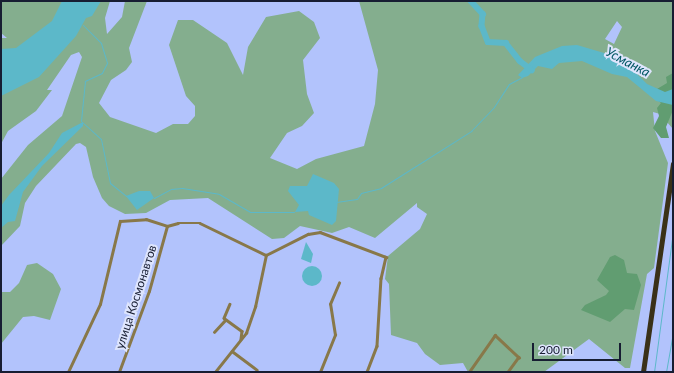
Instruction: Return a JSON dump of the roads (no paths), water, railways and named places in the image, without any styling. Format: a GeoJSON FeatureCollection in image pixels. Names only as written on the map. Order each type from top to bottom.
{"type":"FeatureCollection","features":[{"type":"Feature","properties":{"kind":"highway"},"geometry":{"type":"LineString","coordinates":[[643,372],[673,164]]}},
{"type":"Feature","properties":{"kind":"street"},"geometry":{"type":"LineString","coordinates":[[68,372],[100,304],[120,221],[146,219],[167,226],[178,223],[200,223],[266,255]]}},
{"type":"Feature","properties":{"kind":"street","name":"улица Космонавтов"},"geometry":{"type":"LineString","coordinates":[[119,372],[150,291],[167,226]]}},
{"type":"Feature","properties":{"kind":"street"},"geometry":{"type":"LineString","coordinates":[[266,255],[308,234],[320,232],[386,257],[381,278],[377,346],[367,372]]}},
{"type":"Feature","properties":{"kind":"street"},"geometry":{"type":"LineString","coordinates":[[215,372],[241,339],[255,307],[266,255]]}},
{"type":"Feature","properties":{"kind":"street"},"geometry":{"type":"LineString","coordinates":[[320,372],[335,335],[330,304],[340,283]]}},
{"type":"Feature","properties":{"kind":"street"},"geometry":{"type":"LineString","coordinates":[[214,332],[226,320],[230,304]]}},
{"type":"Feature","properties":{"kind":"street"},"geometry":{"type":"LineString","coordinates":[[226,320],[242,330],[241,339]]}},
{"type":"Feature","properties":{"kind":"street"},"geometry":{"type":"LineString","coordinates":[[469,372],[495,334],[519,357],[508,372]]}},
{"type":"Feature","properties":{"kind":"street"},"geometry":{"type":"LineString","coordinates":[[232,351],[257,370]]}},
{"type":"Feature","properties":{"kind":"waterway","name":"Усманка"},"geometry":{"type":"LineString","coordinates":[[471,1],[483,14],[482,26],[488,42],[506,43],[520,61],[532,70]]}},
{"type":"Feature","properties":{"kind":"waterway"},"geometry":{"type":"LineString","coordinates":[[83,25],[101,43],[107,63],[102,73],[85,81],[81,121],[101,139],[110,183],[126,196]]}},
{"type":"Feature","properties":{"kind":"waterway"},"geometry":{"type":"LineString","coordinates":[[336,202],[357,199],[361,193],[381,188],[471,131],[494,107],[509,84],[522,77]]}},
{"type":"Feature","properties":{"kind":"waterway"},"geometry":{"type":"LineString","coordinates":[[154,198],[171,189],[182,188],[219,194],[250,212],[294,212]]}},
{"type":"Feature","properties":{"kind":"waterway"},"geometry":{"type":"LineString","coordinates":[[654,372],[673,231]]}},
{"type":"Feature","properties":{"kind":"waterway"},"geometry":{"type":"LineString","coordinates":[[666,372],[673,333]]}}]}
